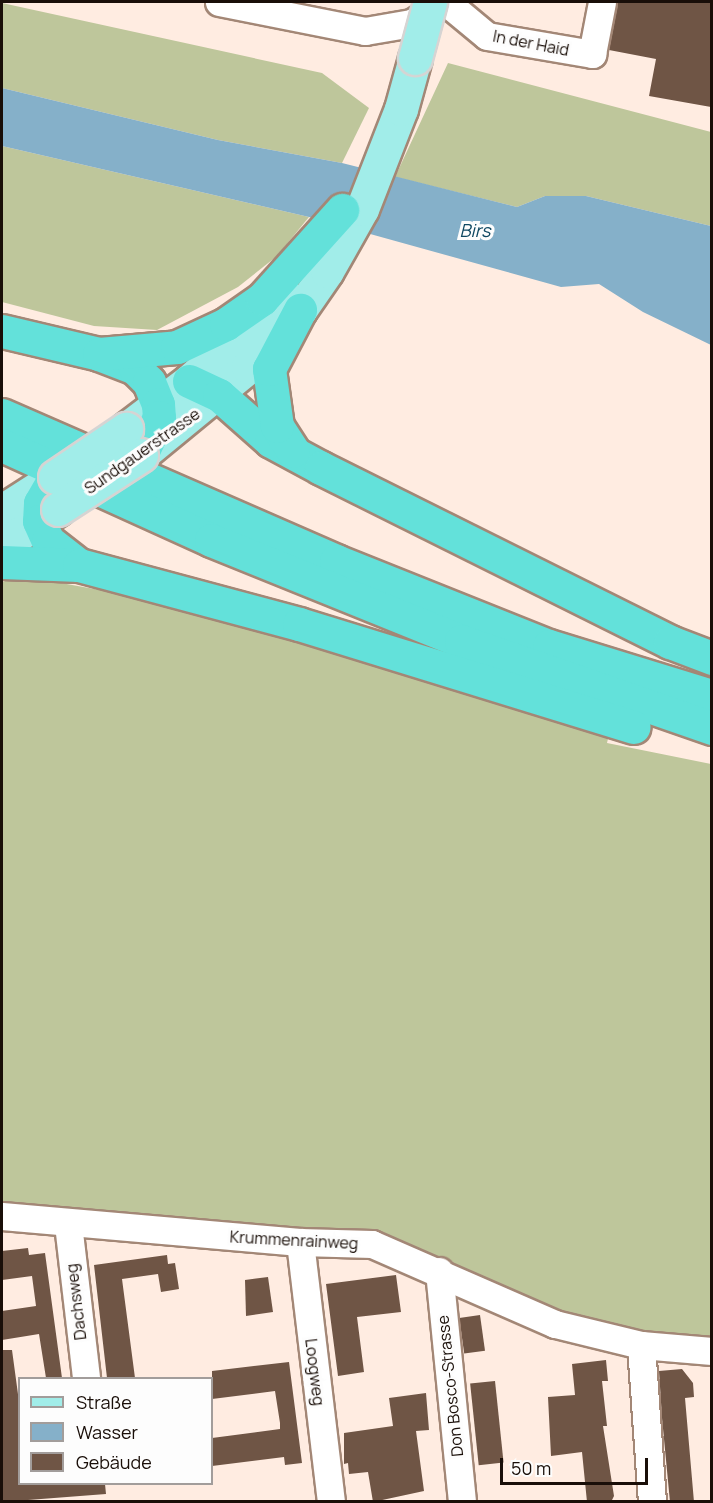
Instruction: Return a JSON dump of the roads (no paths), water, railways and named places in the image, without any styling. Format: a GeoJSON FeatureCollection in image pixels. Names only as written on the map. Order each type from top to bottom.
{"type":"FeatureCollection","features":[{"type":"Feature","properties":{"kind":"highway"},"geometry":{"type":"LineString","coordinates":[[294,453],[277,426],[268,369],[280,304],[342,210]]}},
{"type":"Feature","properties":{"kind":"highway"},"geometry":{"type":"LineString","coordinates":[[99,354],[177,347],[226,324],[280,304]]}},
{"type":"Feature","properties":{"kind":"highway"},"geometry":{"type":"LineString","coordinates":[[2,331],[99,354],[135,368],[149,382],[158,404]]}},
{"type":"Feature","properties":{"kind":"highway"},"geometry":{"type":"LineString","coordinates":[[189,381],[219,395],[271,441],[509,564],[711,658]]}},
{"type":"Feature","properties":{"kind":"highway"},"geometry":{"type":"LineString","coordinates":[[2,415],[336,561],[549,646],[711,696]]}},
{"type":"Feature","properties":{"kind":"highway"},"geometry":{"type":"LineString","coordinates":[[2,445],[211,540],[461,641],[711,728]]}},
{"type":"Feature","properties":{"kind":"highway"},"geometry":{"type":"LineString","coordinates":[[36,503],[54,547],[79,565]]}},
{"type":"Feature","properties":{"kind":"highway"},"geometry":{"type":"LineString","coordinates":[[2,562],[79,565],[711,746]]}},
{"type":"Feature","properties":{"kind":"main road","name":"Sundgauerstrasse"},"geometry":{"type":"LineString","coordinates":[[2,545],[36,503],[144,442],[219,395],[280,304],[362,209],[402,109],[430,2]]}},
{"type":"Feature","properties":{"kind":"main road","name":"Sundgauerstrasse"},"geometry":{"type":"LineString","coordinates":[[342,210],[416,58]]}},
{"type":"Feature","properties":{"kind":"main road","name":"Sundgauerstrasse"},"geometry":{"type":"LineString","coordinates":[[144,442],[158,404],[189,381],[280,304]]}},
{"type":"Feature","properties":{"kind":"street"},"geometry":{"type":"LineString","coordinates":[[219,2],[365,31],[411,23],[444,2]]}},
{"type":"Feature","properties":{"kind":"street","name":"In der Haid"},"geometry":{"type":"LineString","coordinates":[[444,2],[487,36],[592,54],[602,2]]}},
{"type":"Feature","properties":{"kind":"street","name":"Krummenrainweg"},"geometry":{"type":"LineString","coordinates":[[2,1216],[69,1224],[300,1242],[372,1244],[439,1271],[555,1324],[641,1345],[711,1351]]}},
{"type":"Feature","properties":{"kind":"street","name":"Dachsweg"},"geometry":{"type":"LineString","coordinates":[[69,1224],[86,1377]]}},
{"type":"Feature","properties":{"kind":"street","name":"Loogweg"},"geometry":{"type":"LineString","coordinates":[[300,1242],[331,1502]]}},
{"type":"Feature","properties":{"kind":"street","name":"Don Bosco-Strasse"},"geometry":{"type":"LineString","coordinates":[[439,1271],[462,1502]]}},
{"type":"Feature","properties":{"kind":"street"},"geometry":{"type":"LineString","coordinates":[[641,1345],[652,1502]]}},
{"type":"Feature","properties":{"kind":"water","name":"Birs"},"geometry":{"type":"Polygon","coordinates":[[[2,88],[218,140],[342,163],[517,207],[545,196],[586,196],[711,226],[711,345],[643,312],[599,284],[561,287],[309,217],[2,146],[2,88]]]}}]}
